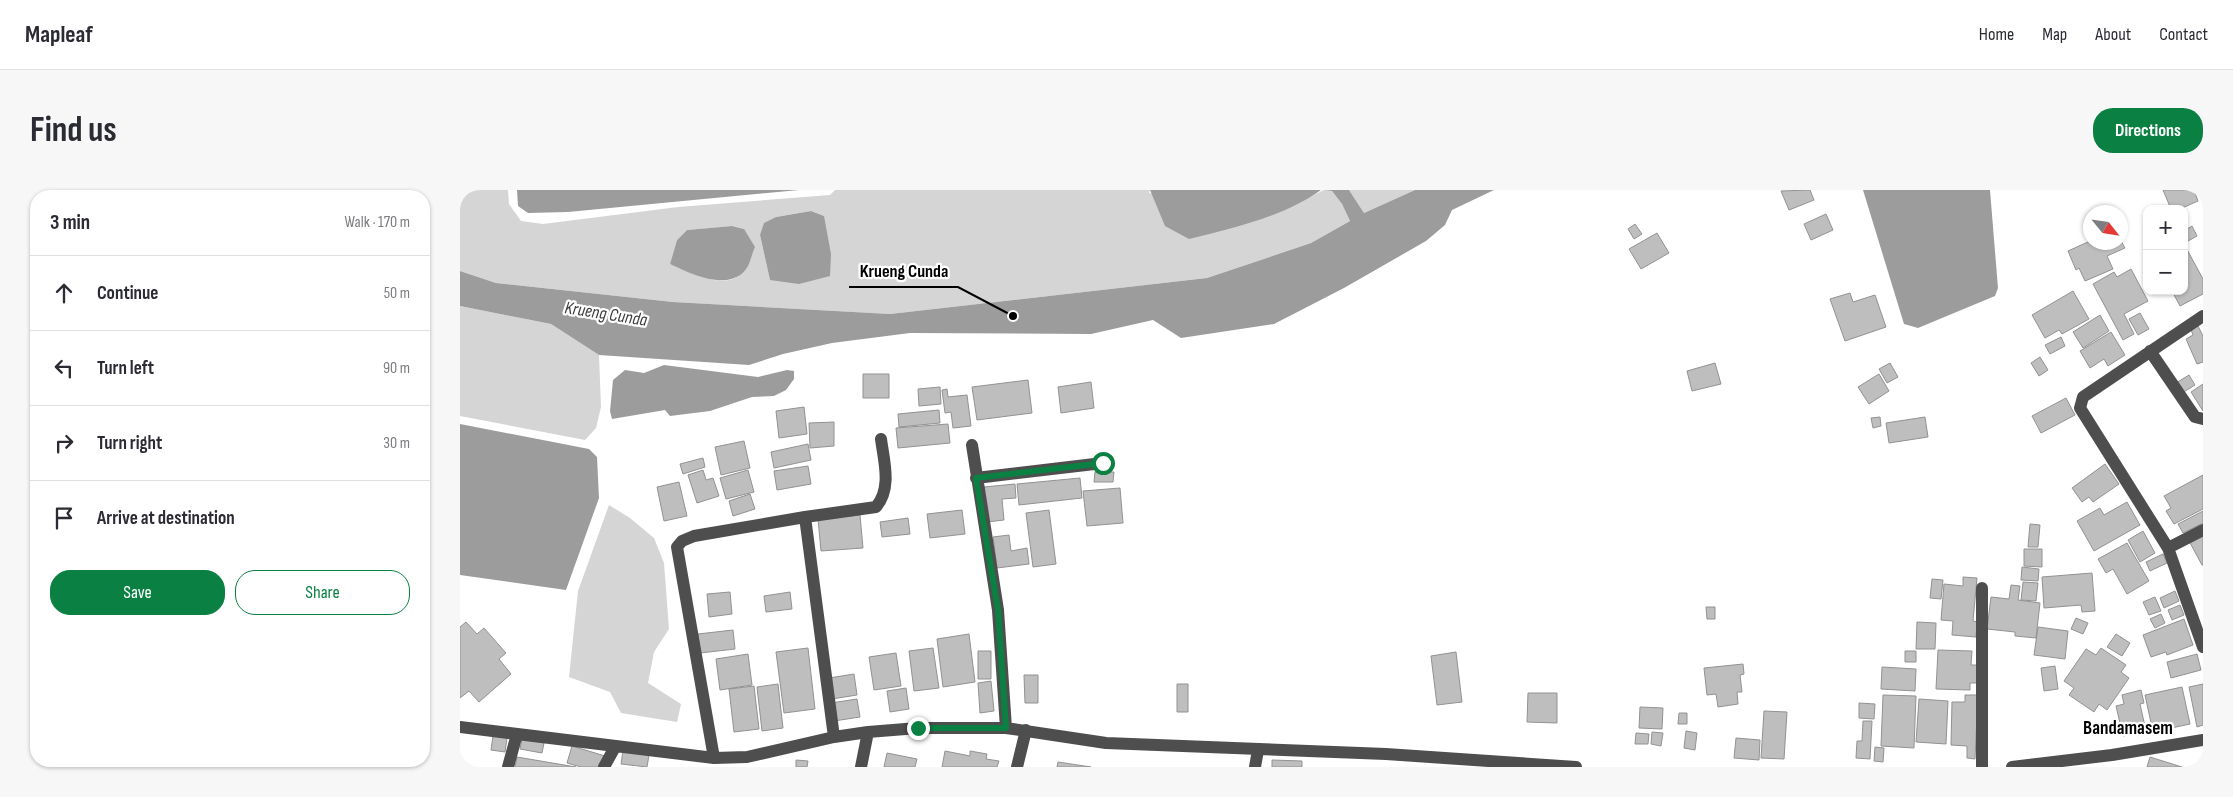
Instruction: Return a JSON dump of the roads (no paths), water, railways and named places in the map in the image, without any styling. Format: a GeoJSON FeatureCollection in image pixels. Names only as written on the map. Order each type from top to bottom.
{"type":"FeatureCollection","features":[{"type":"Feature","properties":{"kind":"street"},"geometry":{"type":"LineString","coordinates":[[2203,316],[2083,397],[2080,408],[2168,548],[2203,647]]}},
{"type":"Feature","properties":{"kind":"street"},"geometry":{"type":"LineString","coordinates":[[2150,351],[2196,416],[2203,418]]}},
{"type":"Feature","properties":{"kind":"street"},"geometry":{"type":"LineString","coordinates":[[714,758],[677,548],[682,541],[694,536],[805,516],[876,507],[883,499],[886,487],[881,439]]}},
{"type":"Feature","properties":{"kind":"street"},"geometry":{"type":"LineString","coordinates":[[972,446],[998,610],[1006,728]]}},
{"type":"Feature","properties":{"kind":"street"},"geometry":{"type":"LineString","coordinates":[[976,478],[1103,463]]}},
{"type":"Feature","properties":{"kind":"street"},"geometry":{"type":"LineString","coordinates":[[805,516],[834,737]]}},
{"type":"Feature","properties":{"kind":"street"},"geometry":{"type":"LineString","coordinates":[[2168,548],[2203,530]]}},
{"type":"Feature","properties":{"kind":"street"},"geometry":{"type":"LineString","coordinates":[[1982,588],[1982,767]]}},
{"type":"Feature","properties":{"kind":"street"},"geometry":{"type":"LineString","coordinates":[[460,727],[714,758],[747,757],[834,737],[868,732],[918,728],[1006,728],[1106,743],[1386,754],[1576,767]]}},
{"type":"Feature","properties":{"kind":"street"},"geometry":{"type":"LineString","coordinates":[[1017,767],[1026,730]]}},
{"type":"Feature","properties":{"kind":"street"},"geometry":{"type":"LineString","coordinates":[[861,767],[868,732]]}},
{"type":"Feature","properties":{"kind":"street"},"geometry":{"type":"LineString","coordinates":[[508,767],[517,734]]}},
{"type":"Feature","properties":{"kind":"street"},"geometry":{"type":"LineString","coordinates":[[2012,767],[2112,755],[2203,740]]}},
{"type":"Feature","properties":{"kind":"street"},"geometry":{"type":"LineString","coordinates":[[604,767],[614,746]]}},
{"type":"Feature","properties":{"kind":"street"},"geometry":{"type":"LineString","coordinates":[[1255,767],[1258,750]]}},
{"type":"Feature","properties":{"kind":"water"},"geometry":{"type":"Polygon","coordinates":[[[517,190],[799,190],[568,212],[528,213],[518,206],[517,190]]]}},
{"type":"Feature","properties":{"kind":"water"},"geometry":{"type":"Polygon","coordinates":[[[1150,190],[1321,190],[1291,208],[1240,226],[1189,239],[1165,226],[1150,190]]]}},
{"type":"Feature","properties":{"kind":"water"},"geometry":{"type":"Polygon","coordinates":[[[1324,190],[1349,190],[1364,213],[1415,190],[1494,190],[1452,210],[1445,225],[1426,241],[1344,288],[1274,324],[1181,338],[1153,320],[1091,334],[910,333],[832,343],[783,354],[749,365],[599,355],[551,324],[460,306],[460,271],[496,283],[673,302],[890,314],[1207,278],[1311,243],[1350,221],[1342,204],[1332,191],[1324,190]]]}},
{"type":"Feature","properties":{"kind":"water"},"geometry":{"type":"Polygon","coordinates":[[[1863,190],[1990,190],[1998,288],[1995,296],[1918,328],[1904,324],[1863,190]]]}},
{"type":"Feature","properties":{"kind":"water"},"geometry":{"type":"Polygon","coordinates":[[[811,211],[824,216],[831,254],[830,276],[799,284],[770,280],[760,235],[764,223],[776,217],[811,211]]]}},
{"type":"Feature","properties":{"kind":"water"},"geometry":{"type":"Polygon","coordinates":[[[732,226],[744,229],[755,247],[748,266],[741,274],[732,279],[711,279],[670,264],[677,240],[687,230],[732,226]]]}},
{"type":"Feature","properties":{"kind":"water"},"geometry":{"type":"Polygon","coordinates":[[[664,365],[758,377],[787,370],[794,371],[794,379],[786,390],[774,396],[752,397],[710,411],[670,416],[665,410],[612,419],[610,411],[613,380],[625,370],[644,373],[664,365]]]}},
{"type":"Feature","properties":{"kind":"water"},"geometry":{"type":"Polygon","coordinates":[[[460,424],[589,449],[597,457],[599,498],[566,590],[460,575],[460,424]]]}},
{"type":"Feature","properties":{"kind":"place","name":"Krueng Cunda"},"geometry":{"type":"Point","coordinates":[1013,316]}},
{"type":"Feature","properties":{"kind":"district","name":"Bandamasem"},"geometry":{"type":"Point","coordinates":[2128,728]}}]}
